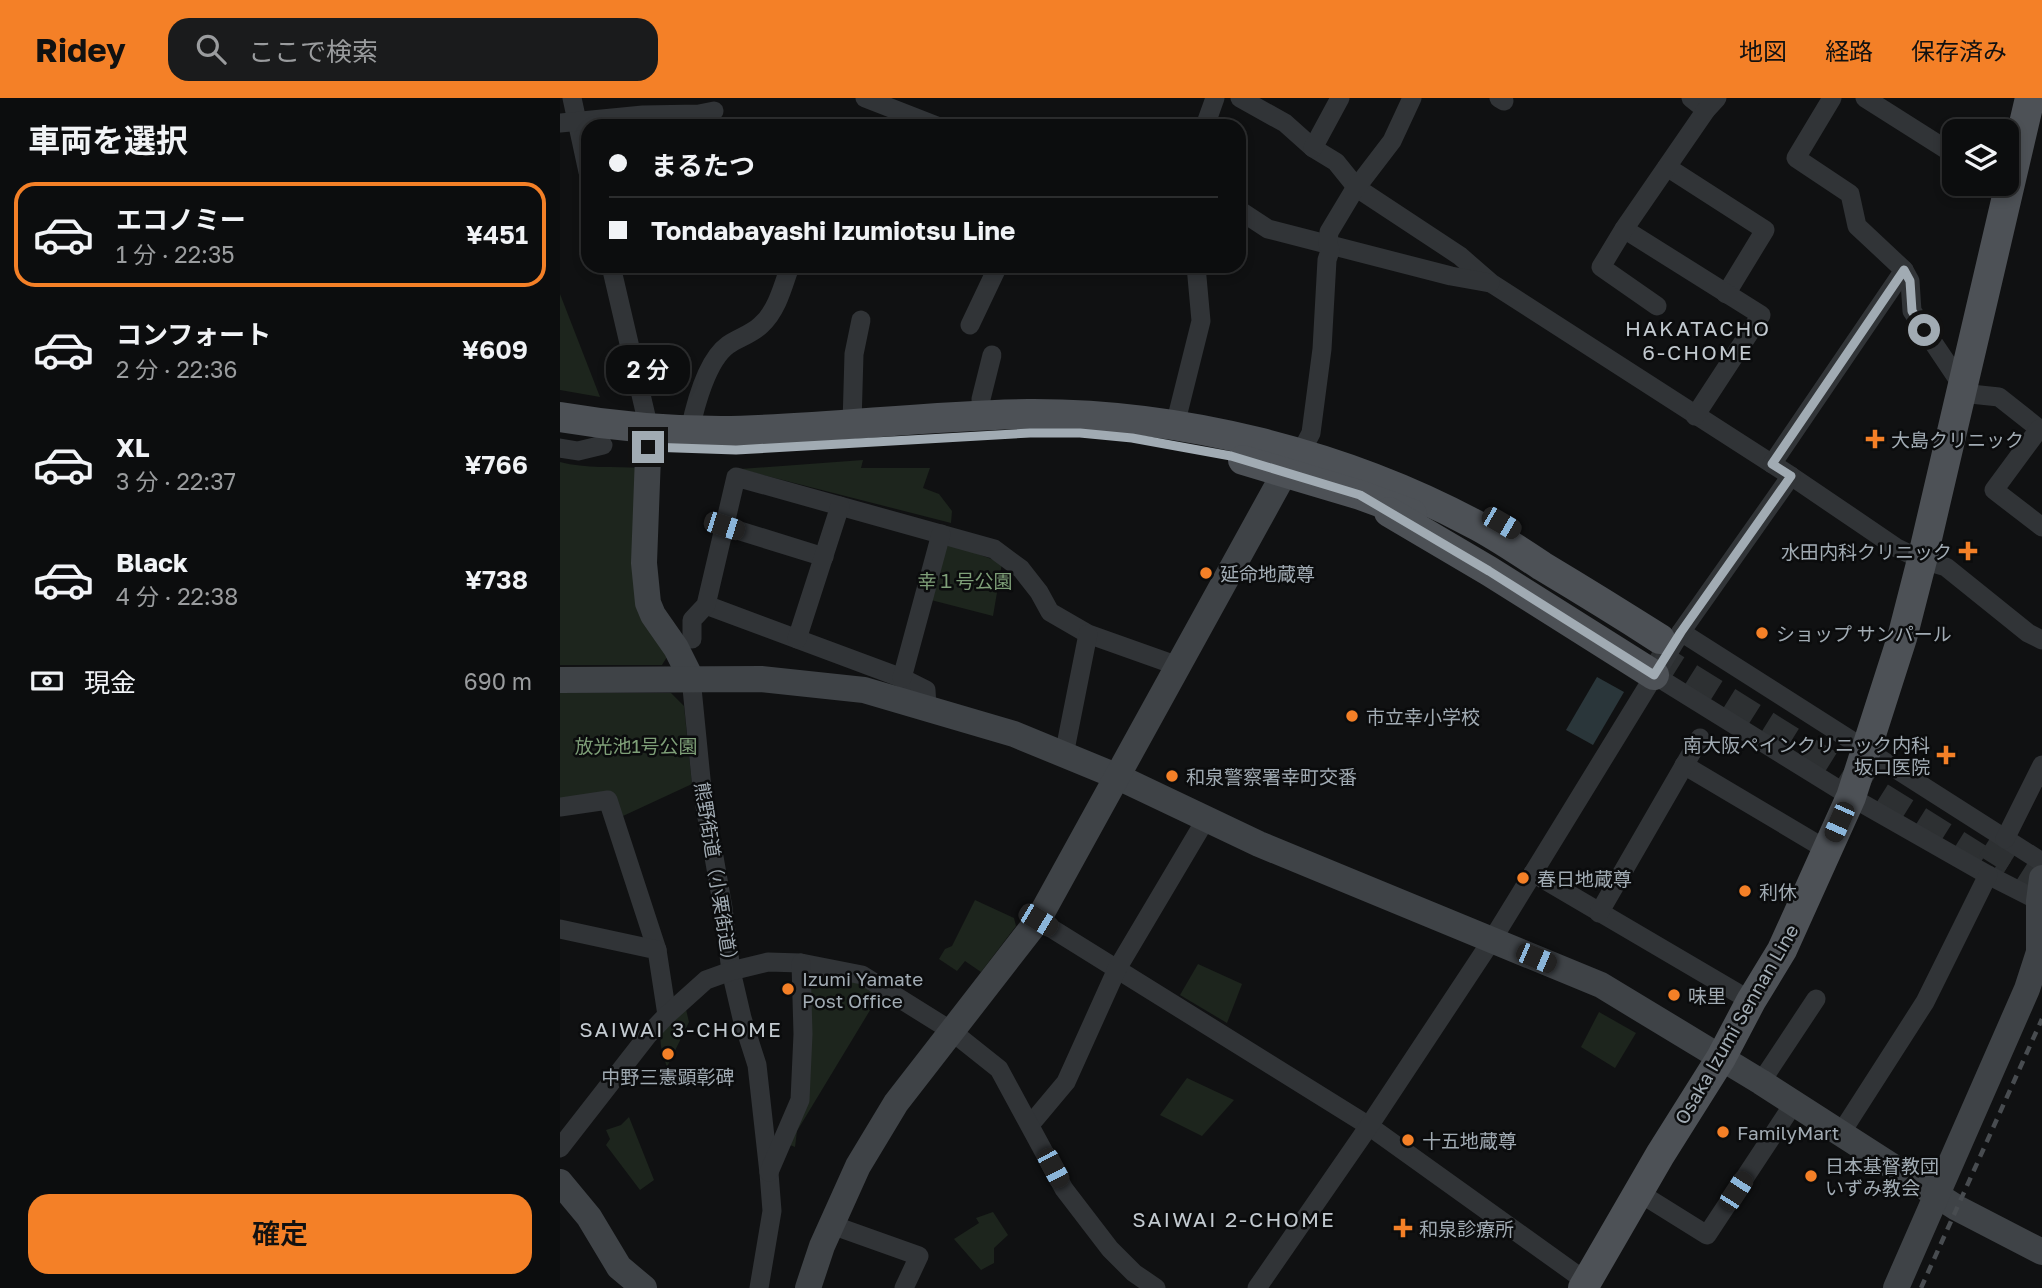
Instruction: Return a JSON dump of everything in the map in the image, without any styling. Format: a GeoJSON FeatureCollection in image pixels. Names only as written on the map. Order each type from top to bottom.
{"type":"FeatureCollection","features":[{"type":"Feature","properties":{"kind":"main road","name":"Osaka Izumi Sennan Line"},"geometry":{"type":"LineString","coordinates":[[2019,137],[2030,98]]}},
{"type":"Feature","properties":{"kind":"main road","name":"Osaka Izumi Sennan Line"},"geometry":{"type":"LineString","coordinates":[[1583,1288],[1638,1192],[1721,1058],[1782,950],[1851,797],[1902,638],[1922,560],[1962,390],[2003,196]]}},
{"type":"Feature","properties":{"kind":"main road"},"geometry":{"type":"LineString","coordinates":[[648,438],[690,430],[722,431],[1028,414],[1124,418],[1175,425],[1359,483],[1662,650]]}},
{"type":"Feature","properties":{"kind":"main road"},"geometry":{"type":"LineString","coordinates":[[577,430],[736,450],[1030,433],[1080,433],[1292,463]]}},
{"type":"Feature","properties":{"kind":"street"},"geometry":{"type":"LineString","coordinates":[[572,98],[568,122],[581,154]]}},
{"type":"Feature","properties":{"kind":"street"},"geometry":{"type":"LineString","coordinates":[[865,98],[919,119]]}},
{"type":"Feature","properties":{"kind":"street"},"geometry":{"type":"LineString","coordinates":[[1208,119],[1215,98]]}},
{"type":"Feature","properties":{"kind":"street"},"geometry":{"type":"LineString","coordinates":[[1240,98],[1285,122],[1313,148],[1336,162],[1357,188],[1460,256],[1491,283],[1791,476],[1897,548],[1922,560],[1946,567],[2028,633],[2042,640]]}},
{"type":"Feature","properties":{"kind":"street"},"geometry":{"type":"LineString","coordinates":[[1313,148],[1340,98]]}},
{"type":"Feature","properties":{"kind":"street"},"geometry":{"type":"LineString","coordinates":[[808,1288],[858,1166],[895,1103],[1038,920],[1116,776],[1311,433],[1322,349],[1327,260],[1330,251],[1329,232],[1392,141],[1412,98]]}},
{"type":"Feature","properties":{"kind":"street"},"geometry":{"type":"LineString","coordinates":[[1832,98],[1796,159],[1850,194],[1857,226],[1904,270],[1910,281],[1912,311],[1962,390],[1999,397],[2040,430],[1994,490],[2042,527]]}},
{"type":"Feature","properties":{"kind":"street"},"geometry":{"type":"LineString","coordinates":[[1866,98],[1942,147]]}},
{"type":"Feature","properties":{"kind":"street"},"geometry":{"type":"LineString","coordinates":[[1657,306],[1601,267],[1667,167],[1704,102]]}},
{"type":"Feature","properties":{"kind":"street"},"geometry":{"type":"LineString","coordinates":[[596,119],[714,111]]}},
{"type":"Feature","properties":{"kind":"street"},"geometry":{"type":"LineString","coordinates":[[1667,167],[1765,230],[1726,294]]}},
{"type":"Feature","properties":{"kind":"street"},"geometry":{"type":"LineString","coordinates":[[1246,215],[1268,229],[1451,276],[1491,283]]}},
{"type":"Feature","properties":{"kind":"street"},"geometry":{"type":"LineString","coordinates":[[1624,229],[1760,315],[1695,416]]}},
{"type":"Feature","properties":{"kind":"street"},"geometry":{"type":"LineString","coordinates":[[1772,464],[1904,270]]}},
{"type":"Feature","properties":{"kind":"street","name":"熊野街道（小栗街道）"},"geometry":{"type":"LineString","coordinates":[[613,273],[648,438],[644,563],[648,603],[691,678],[702,789],[731,971],[757,1065],[772,1211],[759,1288]]}},
{"type":"Feature","properties":{"kind":"street"},"geometry":{"type":"LineString","coordinates":[[690,430],[698,397],[710,370],[725,347],[761,325],[774,309],[787,273]]}},
{"type":"Feature","properties":{"kind":"street"},"geometry":{"type":"LineString","coordinates":[[970,325],[995,273]]}},
{"type":"Feature","properties":{"kind":"street"},"geometry":{"type":"LineString","coordinates":[[1175,425],[1201,321],[1197,273]]}},
{"type":"Feature","properties":{"kind":"street"},"geometry":{"type":"LineString","coordinates":[[852,424],[854,354],[862,320]]}},
{"type":"Feature","properties":{"kind":"street"},"geometry":{"type":"LineString","coordinates":[[982,417],[979,375],[992,355]]}},
{"type":"Feature","properties":{"kind":"street"},"geometry":{"type":"LineString","coordinates":[[560,405],[568,407],[577,430],[578,451],[560,448]]}},
{"type":"Feature","properties":{"kind":"street"},"geometry":{"type":"LineString","coordinates":[[1257,1288],[1369,1126],[1492,940],[1662,650],[1791,476]]}},
{"type":"Feature","properties":{"kind":"street"},"geometry":{"type":"LineString","coordinates":[[692,639],[692,620],[706,605],[736,477],[994,548],[1021,569],[1040,592],[1050,612],[1088,634],[1178,666]]}},
{"type":"Feature","properties":{"kind":"street"},"geometry":{"type":"LineString","coordinates":[[797,639],[840,506]]}},
{"type":"Feature","properties":{"kind":"street"},"geometry":{"type":"LineString","coordinates":[[724,526],[824,557]]}},
{"type":"Feature","properties":{"kind":"street"},"geometry":{"type":"LineString","coordinates":[[902,678],[941,534]]}},
{"type":"Feature","properties":{"kind":"street"},"geometry":{"type":"LineString","coordinates":[[706,605],[902,678],[926,690],[927,707]]}},
{"type":"Feature","properties":{"kind":"street"},"geometry":{"type":"LineString","coordinates":[[1064,754],[1088,634]]}},
{"type":"Feature","properties":{"kind":"street"},"geometry":{"type":"LineString","coordinates":[[1662,650],[1867,751],[2042,862]]}},
{"type":"Feature","properties":{"kind":"street"},"geometry":{"type":"LineString","coordinates":[[1662,650],[1851,797],[1988,875],[2040,889],[2039,952],[2027,989],[1896,1288]]}},
{"type":"Feature","properties":{"kind":"street"},"geometry":{"type":"LineString","coordinates":[[560,680],[761,679],[864,690],[1014,734],[1116,776],[1259,844],[1601,985],[1761,1082],[1957,1208],[2042,1252]]}},
{"type":"Feature","properties":{"kind":"street"},"geometry":{"type":"LineString","coordinates":[[1599,913],[1700,738]]}},
{"type":"Feature","properties":{"kind":"street"},"geometry":{"type":"LineString","coordinates":[[1684,765],[1827,850]]}},
{"type":"Feature","properties":{"kind":"street"},"geometry":{"type":"LineString","coordinates":[[2005,839],[2042,765]]}},
{"type":"Feature","properties":{"kind":"street"},"geometry":{"type":"LineString","coordinates":[[560,807],[608,800],[657,950],[667,1015]]}},
{"type":"Feature","properties":{"kind":"street"},"geometry":{"type":"LineString","coordinates":[[1030,1125],[1066,1083],[1117,969],[1206,819]]}},
{"type":"Feature","properties":{"kind":"street"},"geometry":{"type":"LineString","coordinates":[[1533,873],[1751,1001]]}},
{"type":"Feature","properties":{"kind":"street"},"geometry":{"type":"LineString","coordinates":[[1842,1133],[1925,1002],[1988,875]]}},
{"type":"Feature","properties":{"kind":"street"},"geometry":{"type":"LineString","coordinates":[[1038,920],[1369,1126],[1577,1275],[1583,1288]]}},
{"type":"Feature","properties":{"kind":"street"},"geometry":{"type":"LineString","coordinates":[[560,929],[657,950]]}},
{"type":"Feature","properties":{"kind":"street"},"geometry":{"type":"LineString","coordinates":[[560,1149],[648,1035],[706,980],[768,962],[801,963],[862,975],[950,1030],[999,1069],[1064,1189],[1110,1249],[1134,1273],[1156,1288]]}},
{"type":"Feature","properties":{"kind":"street"},"geometry":{"type":"LineString","coordinates":[[769,1173],[800,1100],[803,1034],[801,963]]}},
{"type":"Feature","properties":{"kind":"street"},"geometry":{"type":"LineString","coordinates":[[1761,1082],[1816,999]]}},
{"type":"Feature","properties":{"kind":"street"},"geometry":{"type":"LineString","coordinates":[[1638,1192],[1707,1235],[1794,1103]]}},
{"type":"Feature","properties":{"kind":"street"},"geometry":{"type":"LineString","coordinates":[[560,1182],[589,1217],[619,1268],[644,1288]]}},
{"type":"Feature","properties":{"kind":"street"},"geometry":{"type":"LineString","coordinates":[[832,1225],[919,1256],[904,1288]]}},
{"type":"Feature","properties":{"kind":"green space"},"geometry":{"type":"Polygon","coordinates":[[[560,294],[600,397],[560,390],[560,294]]]}},
{"type":"Feature","properties":{"kind":"green space"},"geometry":{"type":"Polygon","coordinates":[[[863,460],[861,468],[930,468],[923,488],[939,494],[952,511],[951,523],[740,469],[863,460]]]}},
{"type":"Feature","properties":{"kind":"green space"},"geometry":{"type":"Polygon","coordinates":[[[560,462],[641,468],[638,492],[670,652],[662,665],[560,665],[560,462]]]}},
{"type":"Feature","properties":{"kind":"green space","name":"幸１号公園"},"geometry":{"type":"Polygon","coordinates":[[[946,542],[1002,563],[993,616],[931,600],[946,542]]]}},
{"type":"Feature","properties":{"kind":"green space","name":"放光池1号公園"},"geometry":{"type":"Polygon","coordinates":[[[560,693],[671,693],[684,706],[692,784],[623,816],[612,793],[560,800],[560,693]]]}},
{"type":"Feature","properties":{"kind":"green space"},"geometry":{"type":"Polygon","coordinates":[[[975,900],[1014,918],[1016,926],[981,972],[965,961],[957,971],[939,959],[945,949],[952,946],[975,900]]]}},
{"type":"Feature","properties":{"kind":"green space"},"geometry":{"type":"Polygon","coordinates":[[[804,964],[881,992],[797,1131],[795,1147],[785,1143],[804,1101],[804,964]]]}},
{"type":"Feature","properties":{"kind":"green space"},"geometry":{"type":"Polygon","coordinates":[[[1198,964],[1242,984],[1227,1023],[1180,995],[1198,964]]]}},
{"type":"Feature","properties":{"kind":"green space"},"geometry":{"type":"Polygon","coordinates":[[[685,1005],[689,1022],[667,1067],[661,1046],[662,1033],[685,1005]]]}},
{"type":"Feature","properties":{"kind":"green space"},"geometry":{"type":"Polygon","coordinates":[[[1599,1012],[1636,1033],[1615,1068],[1581,1047],[1599,1012]]]}},
{"type":"Feature","properties":{"kind":"green space"},"geometry":{"type":"Polygon","coordinates":[[[1187,1078],[1234,1100],[1202,1136],[1160,1115],[1187,1078]]]}},
{"type":"Feature","properties":{"kind":"green space"},"geometry":{"type":"Polygon","coordinates":[[[629,1117],[654,1180],[640,1190],[606,1145],[610,1139],[606,1130],[621,1125],[629,1117]]]}},
{"type":"Feature","properties":{"kind":"green space"},"geometry":{"type":"Polygon","coordinates":[[[993,1212],[1008,1235],[994,1248],[994,1263],[981,1270],[954,1239],[979,1223],[976,1218],[993,1212]]]}},
{"type":"Feature","properties":{"kind":"shaded area"},"geometry":{"type":"Polygon","coordinates":[[[1597,677],[1624,692],[1593,745],[1566,730],[1597,677]]]}},
{"type":"Feature","properties":{"kind":"tunnel"},"geometry":{"type":"LineString","coordinates":[[1651,654],[2003,874]]}},
{"type":"Feature","properties":{"kind":"tunnel"},"geometry":{"type":"LineString","coordinates":[[1987,843],[2042,878]]}},
{"type":"Feature","properties":{"kind":"railway"},"geometry":{"type":"LineString","coordinates":[[1921,1288],[2042,1019]]}},
{"type":"Feature","properties":{"kind":"place","name":"大島クリニック"},"geometry":{"type":"Point","coordinates":[1875,439]}},
{"type":"Feature","properties":{"kind":"place","name":"水田内科クリニック"},"geometry":{"type":"Point","coordinates":[1968,551]}},
{"type":"Feature","properties":{"kind":"place","name":"延命地蔵尊"},"geometry":{"type":"Point","coordinates":[1206,573]}},
{"type":"Feature","properties":{"kind":"place","name":"ショップ サンパール"},"geometry":{"type":"Point","coordinates":[1762,633]}},
{"type":"Feature","properties":{"kind":"place","name":"市立幸小学校"},"geometry":{"type":"Point","coordinates":[1352,716]}},
{"type":"Feature","properties":{"kind":"place","name":"南大阪ペインクリニック内科 坂口医院"},"geometry":{"type":"Point","coordinates":[1946,755]}},
{"type":"Feature","properties":{"kind":"place","name":"和泉警察署幸町交番"},"geometry":{"type":"Point","coordinates":[1172,776]}},
{"type":"Feature","properties":{"kind":"place","name":"春日地蔵尊"},"geometry":{"type":"Point","coordinates":[1523,878]}},
{"type":"Feature","properties":{"kind":"place","name":"利休"},"geometry":{"type":"Point","coordinates":[1745,891]}},
{"type":"Feature","properties":{"kind":"place","name":"Izumi Yamate Post Office"},"geometry":{"type":"Point","coordinates":[788,989]}},
{"type":"Feature","properties":{"kind":"place","name":"味里"},"geometry":{"type":"Point","coordinates":[1674,995]}},
{"type":"Feature","properties":{"kind":"place","name":"中野三憲顕彰碑"},"geometry":{"type":"Point","coordinates":[668,1054]}},
{"type":"Feature","properties":{"kind":"place","name":"FamilyMart"},"geometry":{"type":"Point","coordinates":[1723,1132]}},
{"type":"Feature","properties":{"kind":"place","name":"十五地蔵尊"},"geometry":{"type":"Point","coordinates":[1408,1140]}},
{"type":"Feature","properties":{"kind":"place","name":"日本基督教団 いずみ教会"},"geometry":{"type":"Point","coordinates":[1811,1176]}},
{"type":"Feature","properties":{"kind":"place","name":"和泉診療所"},"geometry":{"type":"Point","coordinates":[1403,1228]}},
{"type":"Feature","properties":{"kind":"district","name":"HAKATACHO 6-CHOME"},"geometry":{"type":"Point","coordinates":[1698,340]}},
{"type":"Feature","properties":{"kind":"district","name":"SAIWAI 3-CHOME"},"geometry":{"type":"Point","coordinates":[681,1029]}},
{"type":"Feature","properties":{"kind":"district","name":"SAIWAI 2-CHOME"},"geometry":{"type":"Point","coordinates":[1234,1219]}},
{"type":"Feature","properties":{"kind":"route"},"geometry":{"type":"LineString","coordinates":[[648,447],[736,450],[1030,433],[1080,433],[1132,438],[1231,456],[1360,495],[1489,571],[1654,675],[1681,632],[1791,476],[1772,464],[1904,270],[1910,281],[1912,311],[1924,330]]}}]}
